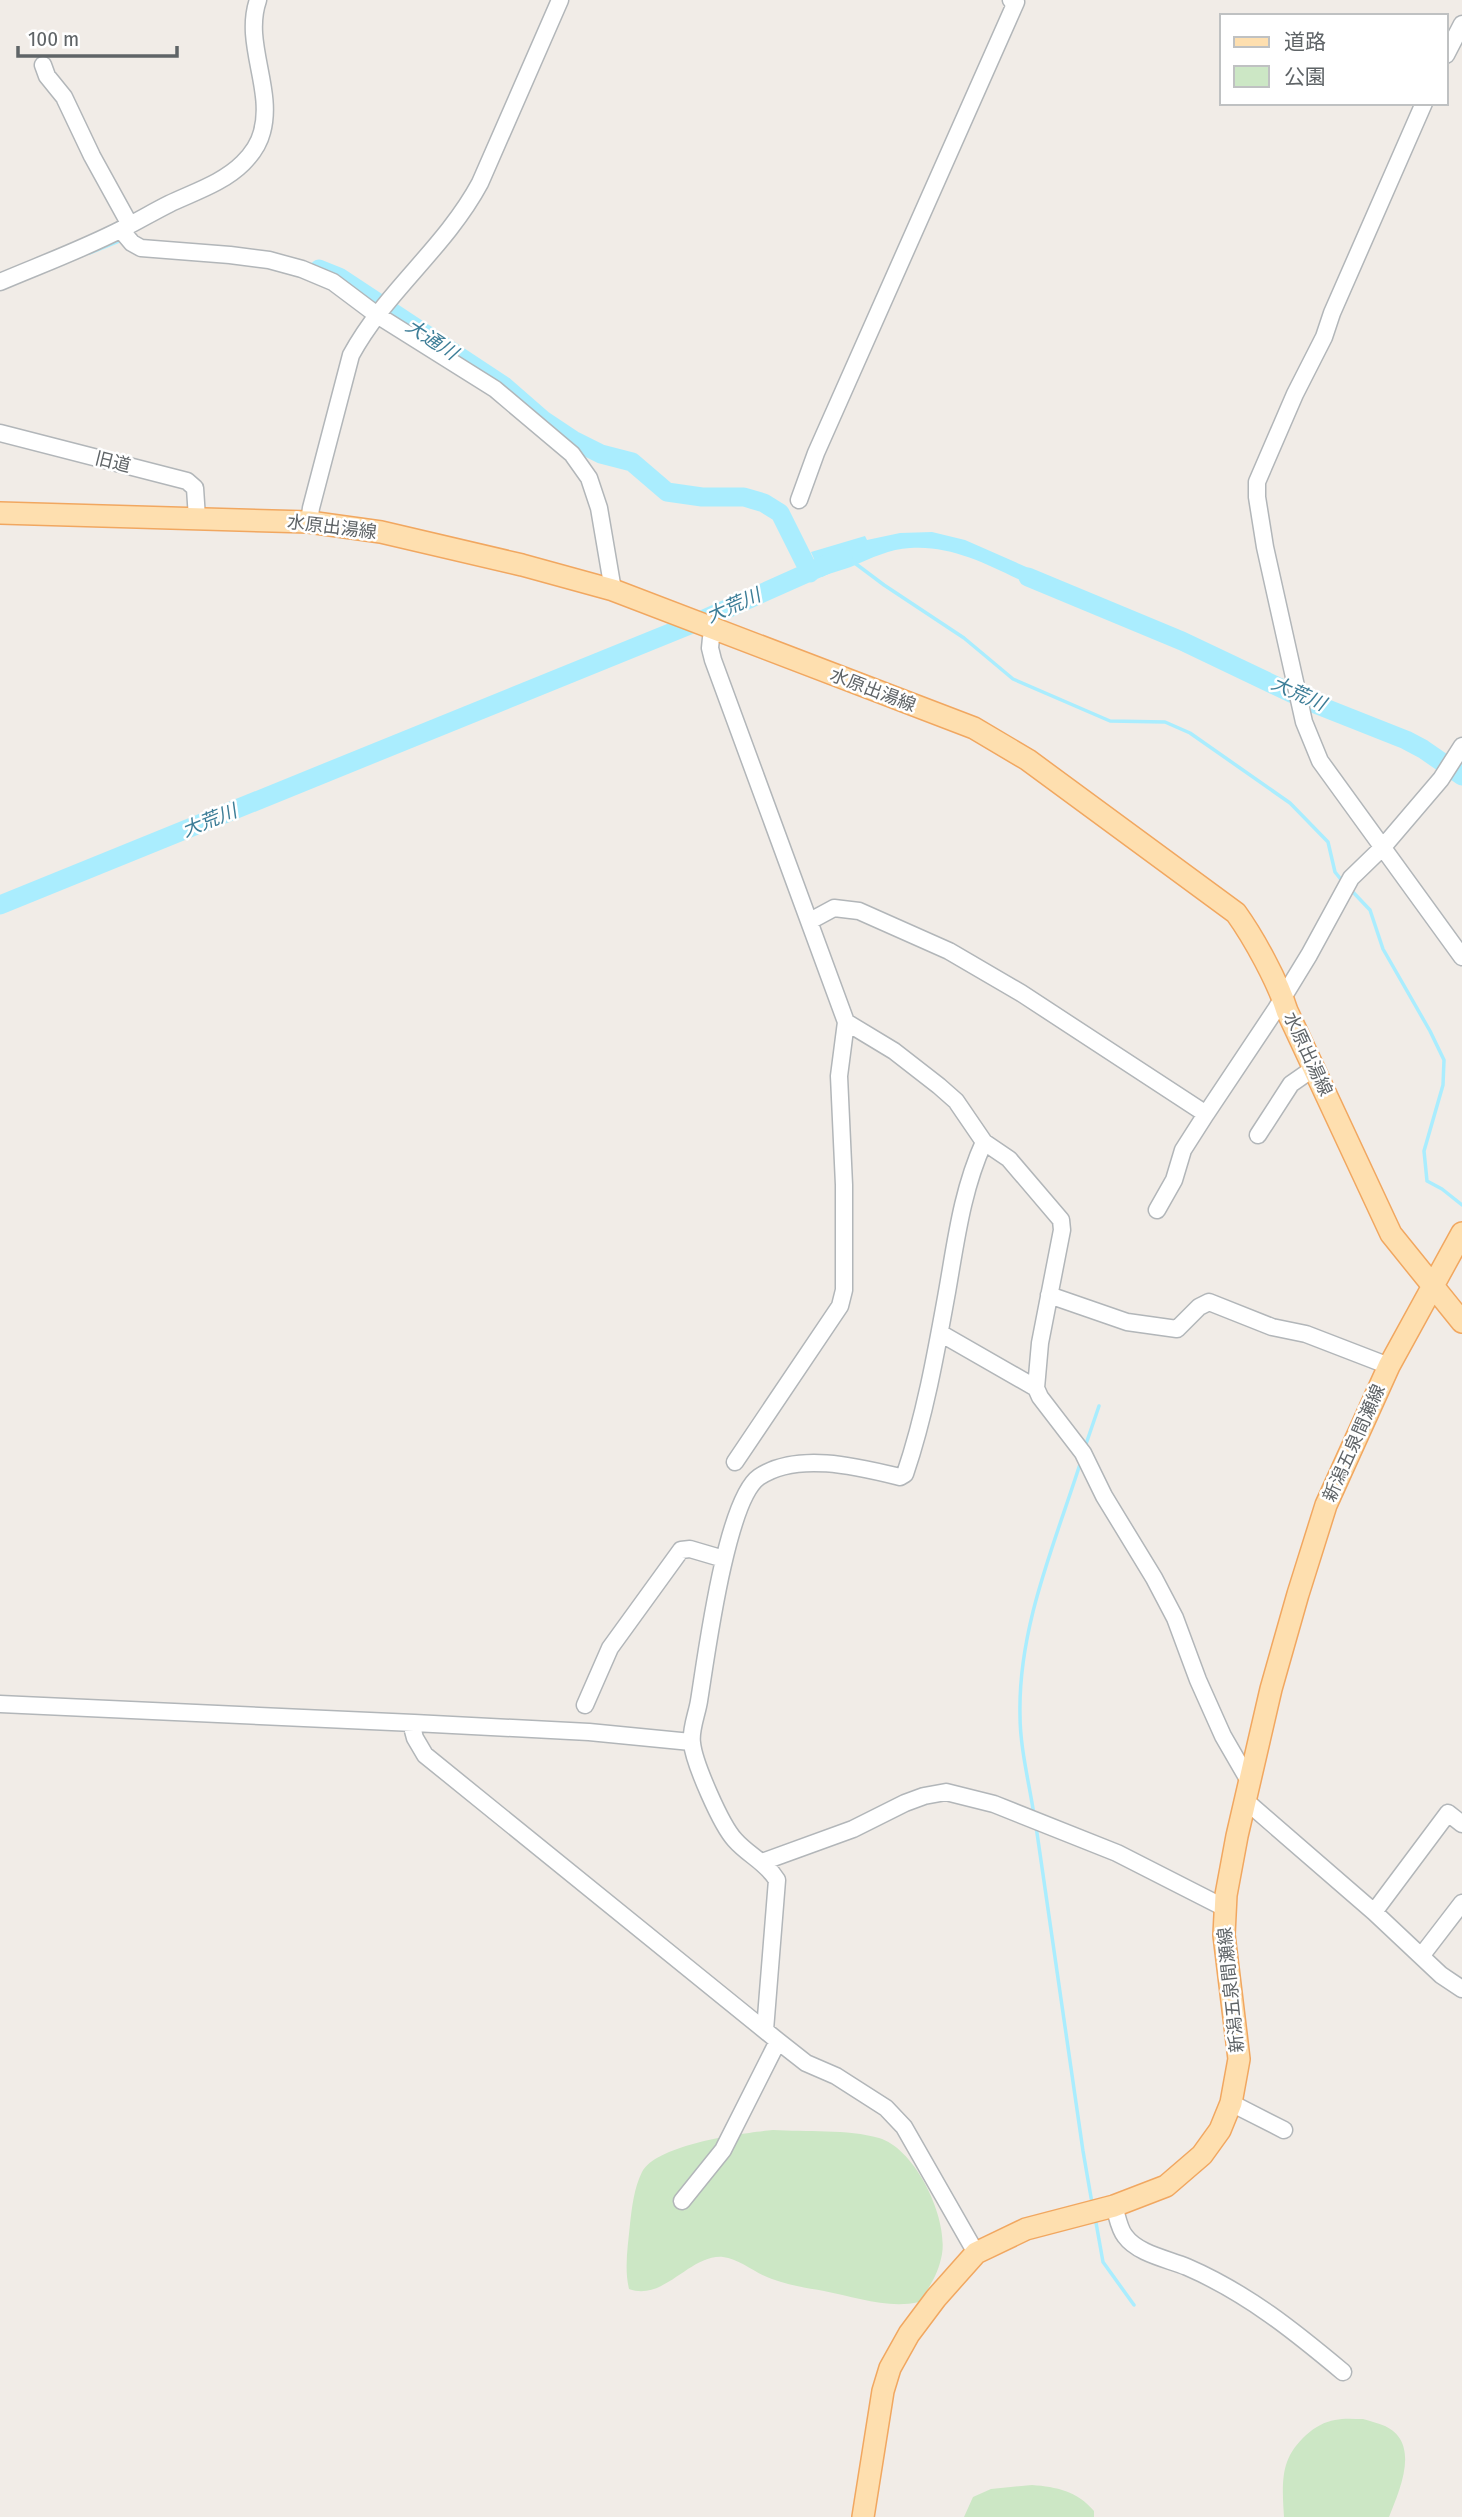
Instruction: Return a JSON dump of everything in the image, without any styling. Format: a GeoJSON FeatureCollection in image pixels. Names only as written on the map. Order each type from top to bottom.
{"type":"FeatureCollection","features":[{"type":"Feature","properties":{"kind":"main road","name":"水原出湯線"},"geometry":{"type":"LineString","coordinates":[[0,513],[309,522],[381,532],[522,565],[613,590],[974,728],[1003,744],[1236,913],[1246,926],[1283,997],[1391,1234],[1462,1322]]}},
{"type":"Feature","properties":{"kind":"main road","name":"新潟五泉間瀬線"},"geometry":{"type":"LineString","coordinates":[[863,2517],[883,2391],[890,2368],[909,2334],[929,2307],[976,2253],[1026,2230],[1101,2209],[1166,2186],[1202,2155],[1220,2130],[1231,2103],[1238,2059],[1224,1935],[1224,1908],[1247,1791],[1291,1618],[1326,1505],[1389,1366],[1462,1233]]}},
{"type":"Feature","properties":{"kind":"street"},"geometry":{"type":"LineString","coordinates":[[309,522],[352,355],[362,335],[467,207],[560,0]]}},
{"type":"Feature","properties":{"kind":"street"},"geometry":{"type":"LineString","coordinates":[[799,500],[816,453],[1016,2],[1011,0]]}},
{"type":"Feature","properties":{"kind":"street"},"geometry":{"type":"LineString","coordinates":[[0,282],[126,227],[211,186],[242,164],[257,146],[263,130],[265,109],[256,49],[254,3]]}},
{"type":"Feature","properties":{"kind":"street"},"geometry":{"type":"LineString","coordinates":[[1448,51],[1462,24]]}},
{"type":"Feature","properties":{"kind":"street"},"geometry":{"type":"LineString","coordinates":[[43,65],[47,76],[64,97],[132,243],[141,248],[269,260],[302,269],[333,282],[383,310],[495,389],[572,454],[595,491],[613,590]]}},
{"type":"Feature","properties":{"kind":"street"},"geometry":{"type":"LineString","coordinates":[[1423,105],[1324,337],[1295,394],[1257,482],[1257,497],[1265,547],[1304,722],[1320,761],[1462,957]]}},
{"type":"Feature","properties":{"kind":"street","name":"旧道"},"geometry":{"type":"LineString","coordinates":[[0,433],[187,481],[195,488],[197,518]]}},
{"type":"Feature","properties":{"kind":"street"},"geometry":{"type":"LineString","coordinates":[[713,630],[710,648],[713,660],[846,1022],[839,1076],[844,1185],[844,1290],[840,1307],[735,1462]]}},
{"type":"Feature","properties":{"kind":"street"},"geometry":{"type":"LineString","coordinates":[[1157,1210],[1174,1180],[1184,1150],[1309,955],[1346,886],[1441,779],[1461,749]]}},
{"type":"Feature","properties":{"kind":"street"},"geometry":{"type":"LineString","coordinates":[[810,921],[834,908],[850,909],[949,951],[1021,993],[1206,1114]]}},
{"type":"Feature","properties":{"kind":"street"},"geometry":{"type":"LineString","coordinates":[[846,1022],[894,1051],[956,1101],[985,1142],[1009,1159],[1061,1220],[1062,1230],[1040,1343],[1036,1388],[1040,1397],[1084,1455],[1104,1496],[1154,1578],[1175,1618],[1198,1680],[1247,1791],[1441,1975],[1462,1989]]}},
{"type":"Feature","properties":{"kind":"street"},"geometry":{"type":"LineString","coordinates":[[1258,1135],[1291,1084],[1314,1069]]}},
{"type":"Feature","properties":{"kind":"street"},"geometry":{"type":"LineString","coordinates":[[765,2030],[777,1880],[762,1862],[745,1850],[729,1833],[700,1771],[691,1742],[724,1559],[740,1509],[758,1478],[785,1467],[808,1464],[837,1464],[900,1477],[905,1474],[925,1403],[971,1171],[985,1142]]}},
{"type":"Feature","properties":{"kind":"street"},"geometry":{"type":"LineString","coordinates":[[1049,1295],[1127,1322],[1177,1329],[1209,1301],[1272,1327],[1306,1334],[1389,1366]]}},
{"type":"Feature","properties":{"kind":"street"},"geometry":{"type":"LineString","coordinates":[[940,1333],[1036,1388]]}},
{"type":"Feature","properties":{"kind":"street"},"geometry":{"type":"LineString","coordinates":[[585,1705],[610,1648],[681,1550],[691,1549],[724,1559]]}},
{"type":"Feature","properties":{"kind":"street"},"geometry":{"type":"LineString","coordinates":[[0,1704],[589,1732],[691,1742]]}},
{"type":"Feature","properties":{"kind":"street"},"geometry":{"type":"LineString","coordinates":[[411,1723],[415,1738],[425,1755],[778,2042],[806,2063],[835,2076],[886,2108],[904,2127],[976,2253]]}},
{"type":"Feature","properties":{"kind":"street"},"geometry":{"type":"LineString","coordinates":[[762,1862],[853,1829],[914,1800],[946,1792],[994,1804],[1116,1853],[1224,1908]]}},
{"type":"Feature","properties":{"kind":"street"},"geometry":{"type":"LineString","coordinates":[[1374,1912],[1448,1813],[1462,1824]]}},
{"type":"Feature","properties":{"kind":"street"},"geometry":{"type":"LineString","coordinates":[[1422,1955],[1462,1903]]}},
{"type":"Feature","properties":{"kind":"street"},"geometry":{"type":"LineString","coordinates":[[682,2201],[723,2150],[778,2042]]}},
{"type":"Feature","properties":{"kind":"street"},"geometry":{"type":"LineString","coordinates":[[1231,2103],[1284,2130]]}},
{"type":"Feature","properties":{"kind":"street"},"geometry":{"type":"LineString","coordinates":[[1101,2209],[1125,2236],[1139,2247],[1187,2267],[1278,2318],[1343,2372]]}},
{"type":"Feature","properties":{"kind":"green space"},"geometry":{"type":"Polygon","coordinates":[[[773,2130],[840,2132],[879,2138],[893,2145],[917,2170],[934,2204],[943,2239],[939,2267],[919,2302],[883,2303],[791,2285],[766,2277],[723,2257],[699,2263],[654,2289],[629,2289],[627,2257],[635,2191],[642,2172],[651,2162],[682,2147],[773,2130]]]}},
{"type":"Feature","properties":{"kind":"green space"},"geometry":{"type":"Polygon","coordinates":[[[1363,2419],[1385,2426],[1396,2434],[1402,2443],[1405,2467],[1389,2517],[1284,2517],[1285,2468],[1300,2441],[1327,2422],[1363,2419]]]}},
{"type":"Feature","properties":{"kind":"green space"},"geometry":{"type":"Polygon","coordinates":[[[1032,2485],[1058,2489],[1074,2495],[1094,2511],[1094,2517],[964,2517],[973,2497],[991,2489],[1032,2485]]]}},
{"type":"Feature","properties":{"kind":"water"},"geometry":{"type":"Polygon","coordinates":[[[932,532],[965,540],[1056,580],[1048,594],[981,562],[928,548],[888,552],[822,577],[811,552],[865,536],[867,540],[900,533],[932,532]]]}},
{"type":"Feature","properties":{"kind":"waterway","name":"大通川"},"geometry":{"type":"LineString","coordinates":[[90,253],[122,240]]}},
{"type":"Feature","properties":{"kind":"waterway","name":"大通川"},"geometry":{"type":"LineString","coordinates":[[319,269],[339,277],[504,386],[543,420],[573,440],[601,454],[632,462],[667,492],[702,497],[744,497],[764,503],[780,513],[810,573]]}},
{"type":"Feature","properties":{"kind":"waterway","name":"大荒川"},"geometry":{"type":"LineString","coordinates":[[0,905],[702,620],[843,557]]}},
{"type":"Feature","properties":{"kind":"waterway"},"geometry":{"type":"LineString","coordinates":[[852,561],[964,638],[1013,679],[1110,721],[1165,722],[1190,733],[1290,803],[1328,842],[1335,872],[1343,882]]}},
{"type":"Feature","properties":{"kind":"waterway","name":"大荒川"},"geometry":{"type":"LineString","coordinates":[[1028,577],[1182,641],[1310,702],[1406,740],[1462,776]]}},
{"type":"Feature","properties":{"kind":"waterway"},"geometry":{"type":"LineString","coordinates":[[1351,890],[1370,910],[1383,949],[1444,1060],[1443,1085],[1424,1151],[1427,1181],[1462,1205]]}},
{"type":"Feature","properties":{"kind":"waterway"},"geometry":{"type":"LineString","coordinates":[[1085,1447],[1099,1406]]}},
{"type":"Feature","properties":{"kind":"waterway"},"geometry":{"type":"LineString","coordinates":[[1034,1815],[1020,1727],[1025,1650],[1040,1586],[1081,1461]]}},
{"type":"Feature","properties":{"kind":"waterway"},"geometry":{"type":"LineString","coordinates":[[1036,1826],[1092,2203]]}},
{"type":"Feature","properties":{"kind":"waterway"},"geometry":{"type":"LineString","coordinates":[[1095,2217],[1103,2262],[1134,2305]]}}]}
